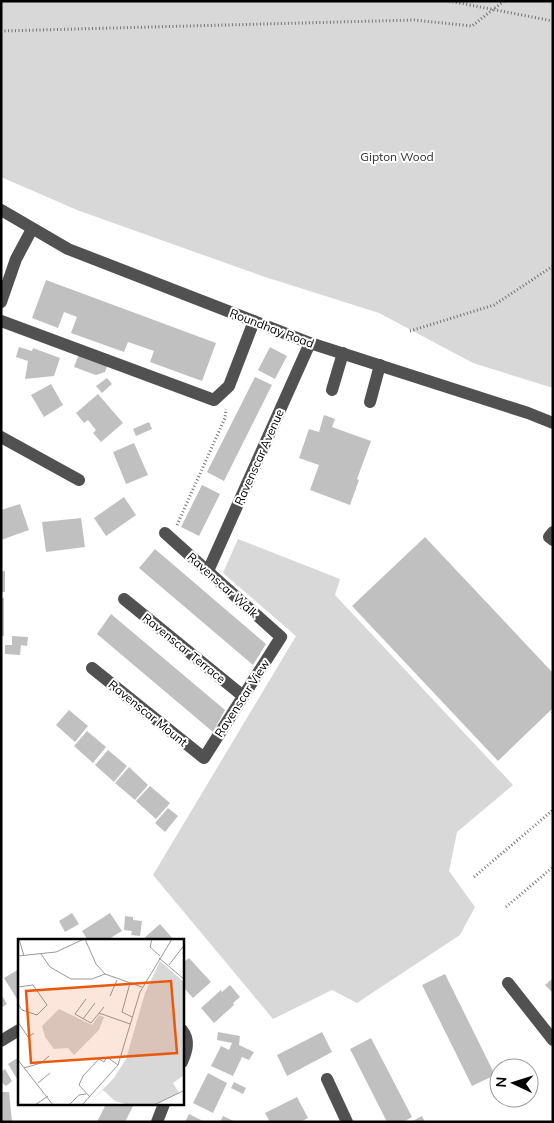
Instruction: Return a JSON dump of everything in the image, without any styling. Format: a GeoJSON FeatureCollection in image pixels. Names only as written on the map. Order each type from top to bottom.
{"type":"FeatureCollection","features":[{"type":"Feature","properties":{"kind":"street","name":"Roundhay Road"},"geometry":{"type":"LineString","coordinates":[[1,210],[68,249],[310,343],[528,413],[553,423]]}},
{"type":"Feature","properties":{"kind":"street"},"geometry":{"type":"LineString","coordinates":[[1,302],[16,260],[32,229]]}},
{"type":"Feature","properties":{"kind":"street"},"geometry":{"type":"LineString","coordinates":[[1,321],[214,400],[229,386],[254,320]]}},
{"type":"Feature","properties":{"kind":"street","name":"Ravenscar Avenue"},"geometry":{"type":"LineString","coordinates":[[208,570],[310,343]]}},
{"type":"Feature","properties":{"kind":"street"},"geometry":{"type":"LineString","coordinates":[[332,390],[343,353]]}},
{"type":"Feature","properties":{"kind":"street"},"geometry":{"type":"LineString","coordinates":[[370,402],[380,366]]}},
{"type":"Feature","properties":{"kind":"street"},"geometry":{"type":"LineString","coordinates":[[1,437],[79,480]]}},
{"type":"Feature","properties":{"kind":"street"},"geometry":{"type":"LineString","coordinates":[[553,532],[549,537],[553,540]]}},
{"type":"Feature","properties":{"kind":"street","name":"Ravenscar Walk"},"geometry":{"type":"LineString","coordinates":[[168,536],[281,637]]}},
{"type":"Feature","properties":{"kind":"street","name":"Ravenscar Terrace"},"geometry":{"type":"LineString","coordinates":[[124,599],[243,696]]}},
{"type":"Feature","properties":{"kind":"street","name":"Ravenscar View"},"geometry":{"type":"LineString","coordinates":[[204,758],[281,637]]}},
{"type":"Feature","properties":{"kind":"street","name":"Ravenscar Mount"},"geometry":{"type":"LineString","coordinates":[[92,668],[204,758]]}},
{"type":"Feature","properties":{"kind":"street"},"geometry":{"type":"LineString","coordinates":[[508,983],[553,1040]]}},
{"type":"Feature","properties":{"kind":"street"},"geometry":{"type":"LineString","coordinates":[[1,1040],[18,1031]]}},
{"type":"Feature","properties":{"kind":"street"},"geometry":{"type":"LineString","coordinates":[[184,1032],[187,1036],[187,1051],[184,1058]]}},
{"type":"Feature","properties":{"kind":"street"},"geometry":{"type":"LineString","coordinates":[[328,1079],[347,1122]]}},
{"type":"Feature","properties":{"kind":"street"},"geometry":{"type":"LineString","coordinates":[[157,1122],[163,1106]]}},
{"type":"Feature","properties":{"kind":"path"},"geometry":{"type":"LineString","coordinates":[[448,1],[553,22]]}},
{"type":"Feature","properties":{"kind":"path"},"geometry":{"type":"LineString","coordinates":[[1,31],[414,20],[472,26],[504,1]]}},
{"type":"Feature","properties":{"kind":"path"},"geometry":{"type":"LineString","coordinates":[[410,331],[494,305],[553,266]]}},
{"type":"Feature","properties":{"kind":"path"},"geometry":{"type":"LineString","coordinates":[[168,536],[225,418],[229,386]]}},
{"type":"Feature","properties":{"kind":"path"},"geometry":{"type":"LineString","coordinates":[[474,878],[553,810]]}},
{"type":"Feature","properties":{"kind":"path"},"geometry":{"type":"LineString","coordinates":[[506,907],[553,867]]}},
{"type":"Feature","properties":{"kind":"green space","name":"Gipton Wood"},"geometry":{"type":"Polygon","coordinates":[[[1,1],[553,1],[553,388],[473,363],[379,313],[262,276],[77,210],[1,177],[1,1]]]}},
{"type":"Feature","properties":{"kind":"green space"},"geometry":{"type":"Polygon","coordinates":[[[238,539],[340,579],[335,595],[513,785],[457,832],[449,871],[475,907],[460,935],[357,1003],[332,990],[273,1019],[153,875],[296,636],[223,573],[238,539]]]}},
{"type":"Feature","properties":{"kind":"building"},"geometry":{"type":"Polygon","coordinates":[[[46,280],[216,343],[202,381],[150,362],[154,351],[128,342],[124,352],[71,333],[77,317],[64,312],[58,328],[32,318],[46,280]]]}},
{"type":"Feature","properties":{"kind":"building"},"geometry":{"type":"Polygon","coordinates":[[[19,347],[32,351],[33,348],[60,358],[54,376],[25,379],[28,361],[16,357],[19,347]]]}},
{"type":"Feature","properties":{"kind":"building"},"geometry":{"type":"Polygon","coordinates":[[[270,347],[287,356],[275,379],[258,370],[270,347]]]}},
{"type":"Feature","properties":{"kind":"building"},"geometry":{"type":"Polygon","coordinates":[[[79,354],[108,364],[105,372],[96,375],[74,367],[79,354]]]}},
{"type":"Feature","properties":{"kind":"building"},"geometry":{"type":"Polygon","coordinates":[[[255,377],[272,385],[224,481],[207,472],[255,377]]]}},
{"type":"Feature","properties":{"kind":"building"},"geometry":{"type":"Polygon","coordinates":[[[107,378],[112,384],[102,393],[96,386],[107,378]]]}},
{"type":"Feature","properties":{"kind":"building"},"geometry":{"type":"Polygon","coordinates":[[[51,384],[63,405],[44,417],[31,395],[51,384]]]}},
{"type":"Feature","properties":{"kind":"building"},"geometry":{"type":"Polygon","coordinates":[[[98,394],[123,423],[101,442],[93,433],[96,430],[88,420],[84,423],[76,413],[98,394]]]}},
{"type":"Feature","properties":{"kind":"building"},"geometry":{"type":"Polygon","coordinates":[[[324,415],[335,419],[332,427],[371,441],[350,505],[310,490],[319,465],[299,458],[309,429],[319,432],[324,415]]]}},
{"type":"Feature","properties":{"kind":"building"},"geometry":{"type":"Polygon","coordinates":[[[149,422],[152,429],[136,436],[133,429],[149,422]]]}},
{"type":"Feature","properties":{"kind":"building"},"geometry":{"type":"Polygon","coordinates":[[[134,443],[148,475],[126,484],[113,452],[134,443]]]}},
{"type":"Feature","properties":{"kind":"building"},"geometry":{"type":"Polygon","coordinates":[[[202,485],[220,494],[199,536],[181,527],[202,485]]]}},
{"type":"Feature","properties":{"kind":"building"},"geometry":{"type":"Polygon","coordinates":[[[124,497],[136,515],[106,536],[94,518],[124,497]]]}},
{"type":"Feature","properties":{"kind":"building"},"geometry":{"type":"Polygon","coordinates":[[[20,504],[29,530],[1,540],[1,510],[20,504]]]}},
{"type":"Feature","properties":{"kind":"building"},"geometry":{"type":"Polygon","coordinates":[[[81,518],[85,547],[46,552],[42,522],[81,518]]]}},
{"type":"Feature","properties":{"kind":"building"},"geometry":{"type":"Polygon","coordinates":[[[425,537],[553,673],[553,708],[498,761],[352,606],[425,537]]]}},
{"type":"Feature","properties":{"kind":"building"},"geometry":{"type":"Polygon","coordinates":[[[155,549],[266,644],[253,665],[139,568],[155,549]]]}},
{"type":"Feature","properties":{"kind":"building"},"geometry":{"type":"Polygon","coordinates":[[[1,571],[5,571],[5,592],[1,592],[1,571]]]}},
{"type":"Feature","properties":{"kind":"building"},"geometry":{"type":"Polygon","coordinates":[[[1,598],[4,598],[4,636],[1,636],[1,598]]]}},
{"type":"Feature","properties":{"kind":"building"},"geometry":{"type":"Polygon","coordinates":[[[111,614],[225,710],[213,732],[97,634],[111,614]]]}},
{"type":"Feature","properties":{"kind":"building"},"geometry":{"type":"Polygon","coordinates":[[[12,636],[28,637],[27,646],[21,645],[20,655],[5,654],[5,645],[12,645],[12,636]]]}},
{"type":"Feature","properties":{"kind":"building"},"geometry":{"type":"Polygon","coordinates":[[[69,710],[88,726],[75,742],[56,725],[69,710]]]}},
{"type":"Feature","properties":{"kind":"building"},"geometry":{"type":"Polygon","coordinates":[[[87,731],[106,747],[93,763],[74,746],[87,731]]]}},
{"type":"Feature","properties":{"kind":"building"},"geometry":{"type":"Polygon","coordinates":[[[108,750],[127,766],[114,782],[95,765],[108,750]]]}},
{"type":"Feature","properties":{"kind":"building"},"geometry":{"type":"Polygon","coordinates":[[[129,767],[148,785],[135,800],[115,783],[129,767]]]}},
{"type":"Feature","properties":{"kind":"building"},"geometry":{"type":"Polygon","coordinates":[[[150,786],[170,803],[156,819],[136,801],[150,786]]]}},
{"type":"Feature","properties":{"kind":"building"},"geometry":{"type":"Polygon","coordinates":[[[168,808],[178,816],[165,832],[155,823],[168,808]]]}},
{"type":"Feature","properties":{"kind":"building"},"geometry":{"type":"Polygon","coordinates":[[[72,913],[79,924],[65,932],[59,921],[72,913]]]}},
{"type":"Feature","properties":{"kind":"building"},"geometry":{"type":"Polygon","coordinates":[[[110,913],[122,931],[109,939],[87,939],[82,931],[110,913]]]}},
{"type":"Feature","properties":{"kind":"building"},"geometry":{"type":"Polygon","coordinates":[[[125,916],[133,917],[133,920],[142,921],[140,936],[131,935],[132,931],[124,930],[125,916]]]}},
{"type":"Feature","properties":{"kind":"building"},"geometry":{"type":"Polygon","coordinates":[[[160,924],[173,939],[143,939],[160,924]]]}},
{"type":"Feature","properties":{"kind":"building"},"geometry":{"type":"Polygon","coordinates":[[[189,958],[211,982],[193,998],[184,988],[184,962],[189,958]]]}},
{"type":"Feature","properties":{"kind":"building"},"geometry":{"type":"Polygon","coordinates":[[[18,970],[18,998],[17,999],[4,978],[18,970]]]}},
{"type":"Feature","properties":{"kind":"building"},"geometry":{"type":"Polygon","coordinates":[[[445,974],[489,1063],[489,1078],[472,1086],[422,985],[445,974]]]}},
{"type":"Feature","properties":{"kind":"building"},"geometry":{"type":"Polygon","coordinates":[[[553,978],[553,993],[545,985],[553,978]]]}},
{"type":"Feature","properties":{"kind":"building"},"geometry":{"type":"Polygon","coordinates":[[[230,985],[240,997],[214,1023],[201,1008],[221,990],[222,992],[230,985]]]}},
{"type":"Feature","properties":{"kind":"building"},"geometry":{"type":"Polygon","coordinates":[[[1,994],[7,1004],[1,1008],[1,994]]]}},
{"type":"Feature","properties":{"kind":"building"},"geometry":{"type":"Polygon","coordinates":[[[218,1032],[240,1036],[239,1045],[254,1052],[249,1060],[242,1057],[233,1076],[211,1066],[221,1046],[229,1050],[232,1043],[217,1040],[218,1032]]]}},
{"type":"Feature","properties":{"kind":"building"},"geometry":{"type":"Polygon","coordinates":[[[322,1032],[332,1052],[287,1076],[277,1055],[322,1032]]]}},
{"type":"Feature","properties":{"kind":"building"},"geometry":{"type":"Polygon","coordinates":[[[371,1038],[412,1117],[403,1122],[387,1122],[350,1049],[371,1038]]]}},
{"type":"Feature","properties":{"kind":"building"},"geometry":{"type":"Polygon","coordinates":[[[18,1058],[18,1080],[8,1064],[18,1058]]]}},
{"type":"Feature","properties":{"kind":"building"},"geometry":{"type":"Polygon","coordinates":[[[5,1069],[12,1081],[6,1086],[1,1082],[1,1072],[5,1069]]]}},
{"type":"Feature","properties":{"kind":"building"},"geometry":{"type":"Polygon","coordinates":[[[208,1073],[227,1083],[213,1113],[193,1103],[208,1073]]]}},
{"type":"Feature","properties":{"kind":"building"},"geometry":{"type":"Polygon","coordinates":[[[234,1082],[246,1088],[243,1094],[231,1088],[234,1082]]]}},
{"type":"Feature","properties":{"kind":"building"},"geometry":{"type":"Polygon","coordinates":[[[1,1092],[9,1092],[12,1122],[1,1122],[1,1092]]]}},
{"type":"Feature","properties":{"kind":"building"},"geometry":{"type":"Polygon","coordinates":[[[297,1097],[308,1118],[300,1122],[270,1122],[265,1113],[297,1097]]]}},
{"type":"Feature","properties":{"kind":"building"},"geometry":{"type":"Polygon","coordinates":[[[105,1106],[133,1106],[125,1122],[97,1122],[105,1106]]]}},
{"type":"Feature","properties":{"kind":"building"},"geometry":{"type":"Polygon","coordinates":[[[189,1114],[205,1122],[185,1122],[189,1114]]]}},
{"type":"Feature","properties":{"kind":"building"},"geometry":{"type":"Polygon","coordinates":[[[223,1116],[236,1122],[220,1122],[223,1116]]]}},
{"type":"Feature","properties":{"kind":"building"},"geometry":{"type":"Polygon","coordinates":[[[422,1116],[425,1122],[411,1122],[422,1116]]]}}]}
